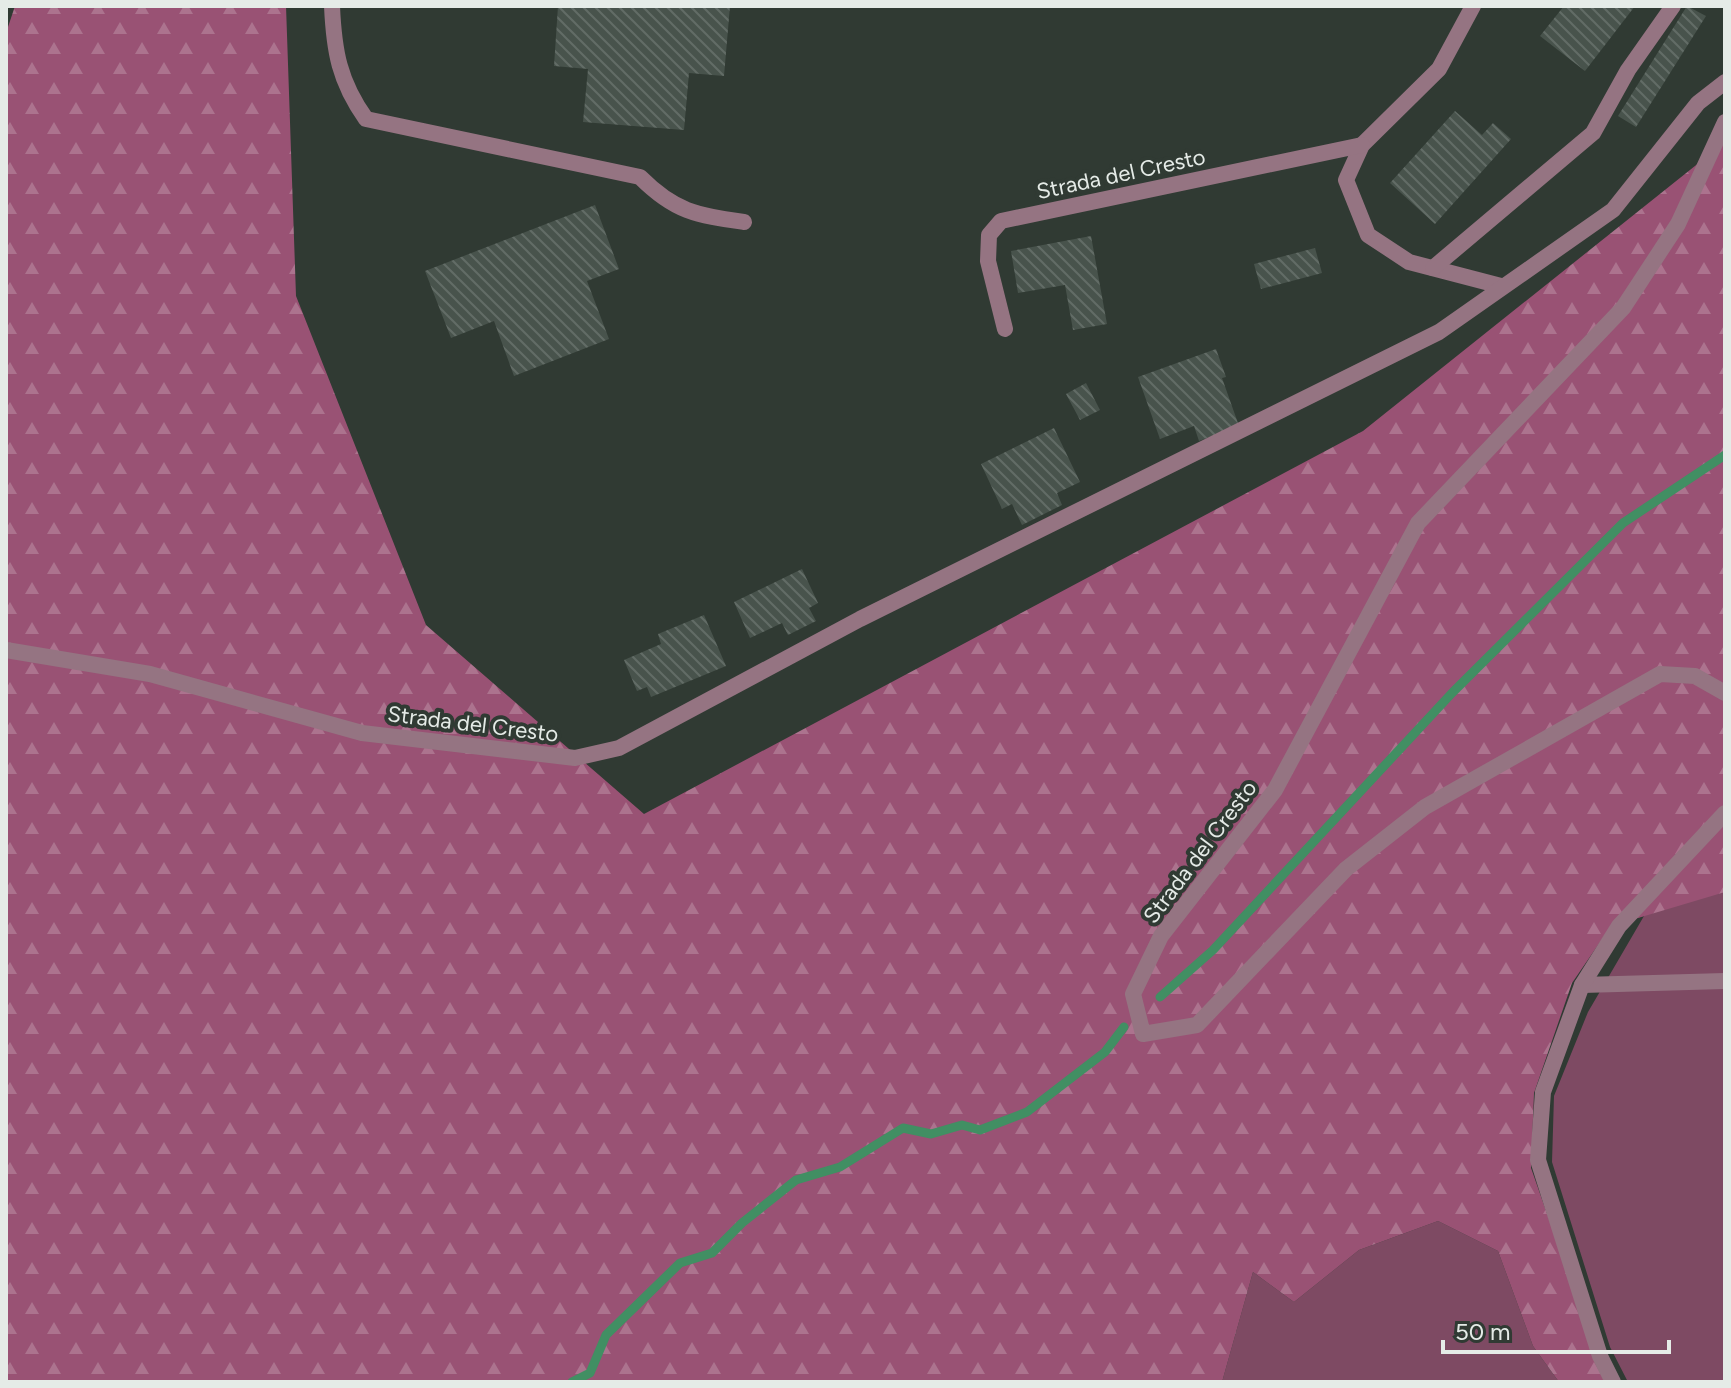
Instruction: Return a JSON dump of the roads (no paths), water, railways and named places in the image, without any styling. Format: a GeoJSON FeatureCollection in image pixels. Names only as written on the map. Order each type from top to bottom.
{"type":"FeatureCollection","features":[{"type":"Feature","properties":{"kind":"street"},"geometry":{"type":"LineString","coordinates":[[332,6],[336,55],[346,92],[366,119],[640,177],[665,202],[692,214],[744,222]]}},
{"type":"Feature","properties":{"kind":"street"},"geometry":{"type":"LineString","coordinates":[[1473,6],[1439,69],[1362,145],[1346,180],[1368,235],[1409,262],[1501,286]]}},
{"type":"Feature","properties":{"kind":"street"},"geometry":{"type":"LineString","coordinates":[[1433,268],[1593,133],[1628,70],[1673,6]]}},
{"type":"Feature","properties":{"kind":"street","name":"Strada del Cresto"},"geometry":{"type":"LineString","coordinates":[[6,650],[150,674],[362,733],[575,758],[619,748],[860,619],[1439,332],[1613,210],[1698,103],[1725,82]]}},
{"type":"Feature","properties":{"kind":"street","name":"Strada del Cresto"},"geometry":{"type":"LineString","coordinates":[[1725,122],[1678,224],[1623,308],[1418,523],[1275,790],[1161,936],[1133,994],[1143,1034],[1197,1025],[1346,869],[1425,807],[1660,674],[1695,676],[1725,693]]}},
{"type":"Feature","properties":{"kind":"street","name":"Strada del Cresto"},"geometry":{"type":"LineString","coordinates":[[1005,329],[988,261],[989,235],[1001,221],[1362,145]]}},
{"type":"Feature","properties":{"kind":"street"},"geometry":{"type":"LineString","coordinates":[[1613,1382],[1600,1356],[1538,1160],[1543,1092],[1582,985],[1619,926],[1725,813]]}},
{"type":"Feature","properties":{"kind":"street"},"geometry":{"type":"LineString","coordinates":[[1582,985],[1725,981]]}},
{"type":"Feature","properties":{"kind":"waterway"},"geometry":{"type":"LineString","coordinates":[[1160,997],[1213,950],[1452,693],[1623,523],[1725,455]]}},
{"type":"Feature","properties":{"kind":"waterway"},"geometry":{"type":"LineString","coordinates":[[572,1382],[590,1373],[606,1335],[680,1263],[712,1253],[742,1223],[796,1180],[840,1167],[903,1128],[931,1134],[962,1125],[980,1130],[1027,1112],[1105,1052],[1124,1027]]}}]}
